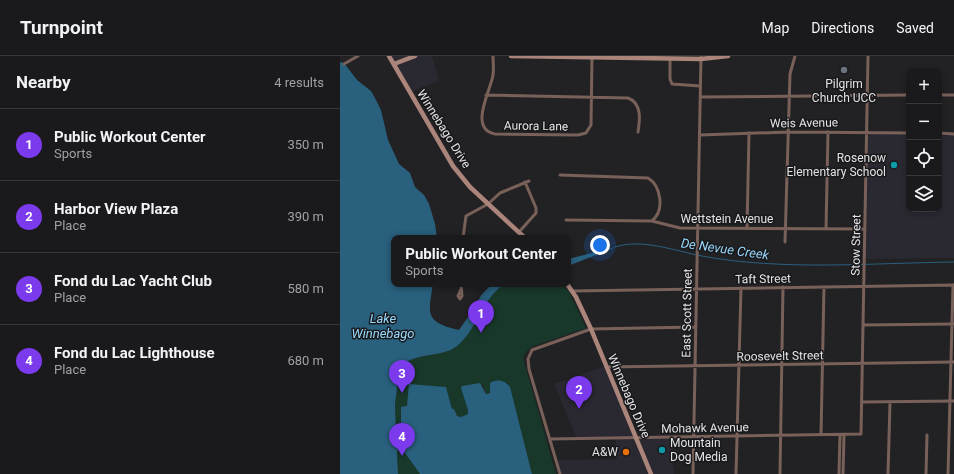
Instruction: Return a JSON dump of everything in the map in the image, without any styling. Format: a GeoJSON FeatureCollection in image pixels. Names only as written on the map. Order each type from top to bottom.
{"type":"FeatureCollection","features":[{"type":"Feature","properties":{"kind":"main road","name":"Winnebago Drive"},"geometry":{"type":"LineString","coordinates":[[389,56],[448,159],[464,180],[522,235]]}},
{"type":"Feature","properties":{"kind":"main road"},"geometry":{"type":"LineString","coordinates":[[394,64],[415,56]]}},
{"type":"Feature","properties":{"kind":"main road"},"geometry":{"type":"LineString","coordinates":[[511,56],[670,58],[728,56]]}},
{"type":"Feature","properties":{"kind":"main road","name":"Winnebago Drive"},"geometry":{"type":"LineString","coordinates":[[569,287],[590,329],[651,474]]}},
{"type":"Feature","properties":{"kind":"street"},"geometry":{"type":"LineString","coordinates":[[344,64],[358,56]]}},
{"type":"Feature","properties":{"kind":"street","name":"Aurora Lane"},"geometry":{"type":"LineString","coordinates":[[493,56],[493,76],[483,106],[483,124],[487,131],[495,134],[582,135],[588,131],[591,125],[592,57]]}},
{"type":"Feature","properties":{"kind":"street"},"geometry":{"type":"LineString","coordinates":[[785,242],[790,71],[796,56]]}},
{"type":"Feature","properties":{"kind":"street","name":"Stow Street"},"geometry":{"type":"LineString","coordinates":[[861,434],[868,132],[868,56]]}},
{"type":"Feature","properties":{"kind":"street","name":"East Scott Street"},"geometry":{"type":"LineString","coordinates":[[693,474],[701,57]]}},
{"type":"Feature","properties":{"kind":"street"},"geometry":{"type":"LineString","coordinates":[[670,58],[670,79],[672,84],[700,86]]}},
{"type":"Feature","properties":{"kind":"street"},"geometry":{"type":"LineString","coordinates":[[486,95],[627,97],[633,100],[637,105],[639,113],[638,132]]}},
{"type":"Feature","properties":{"kind":"street"},"geometry":{"type":"LineString","coordinates":[[700,97],[906,95]]}},
{"type":"Feature","properties":{"kind":"street"},"geometry":{"type":"LineString","coordinates":[[942,95],[954,95]]}},
{"type":"Feature","properties":{"kind":"street","name":"Weis Avenue"},"geometry":{"type":"LineString","coordinates":[[700,135],[789,132],[906,133]]}},
{"type":"Feature","properties":{"kind":"street"},"geometry":{"type":"LineString","coordinates":[[826,229],[828,132]]}},
{"type":"Feature","properties":{"kind":"street"},"geometry":{"type":"LineString","coordinates":[[747,228],[749,133]]}},
{"type":"Feature","properties":{"kind":"street"},"geometry":{"type":"LineString","coordinates":[[942,133],[954,134]]}},
{"type":"Feature","properties":{"kind":"street"},"geometry":{"type":"LineString","coordinates":[[560,175],[648,178],[653,183],[660,200],[657,215],[652,221]]}},
{"type":"Feature","properties":{"kind":"street"},"geometry":{"type":"LineString","coordinates":[[463,235],[466,216],[488,204],[500,193],[529,181]]}},
{"type":"Feature","properties":{"kind":"street"},"geometry":{"type":"LineString","coordinates":[[519,232],[536,213],[536,208],[525,182]]}},
{"type":"Feature","properties":{"kind":"street","name":"Wettstein Avenue"},"geometry":{"type":"LineString","coordinates":[[566,220],[652,221],[676,228],[698,229],[865,229]]}},
{"type":"Feature","properties":{"kind":"street"},"geometry":{"type":"LineString","coordinates":[[948,474],[952,401],[953,285]]}},
{"type":"Feature","properties":{"kind":"street","name":"Taft Street"},"geometry":{"type":"LineString","coordinates":[[572,291],[953,285]]}},
{"type":"Feature","properties":{"kind":"street"},"geometry":{"type":"LineString","coordinates":[[780,474],[783,287]]}},
{"type":"Feature","properties":{"kind":"street"},"geometry":{"type":"LineString","coordinates":[[821,435],[824,287]]}},
{"type":"Feature","properties":{"kind":"street"},"geometry":{"type":"LineString","coordinates":[[736,474],[741,288]]}},
{"type":"Feature","properties":{"kind":"street"},"geometry":{"type":"LineString","coordinates":[[863,325],[953,324]]}},
{"type":"Feature","properties":{"kind":"street"},"geometry":{"type":"LineString","coordinates":[[560,474],[529,369],[529,356],[534,349],[590,329],[696,327]]}},
{"type":"Feature","properties":{"kind":"street","name":"Roosevelt Street"},"geometry":{"type":"LineString","coordinates":[[606,368],[952,362]]}},
{"type":"Feature","properties":{"kind":"street"},"geometry":{"type":"LineString","coordinates":[[862,402],[952,401]]}},
{"type":"Feature","properties":{"kind":"street"},"geometry":{"type":"LineString","coordinates":[[888,474],[890,402]]}},
{"type":"Feature","properties":{"kind":"street","name":"Mohawk Avenue"},"geometry":{"type":"LineString","coordinates":[[550,439],[861,434]]}},
{"type":"Feature","properties":{"kind":"street"},"geometry":{"type":"LineString","coordinates":[[839,474],[842,435]]}},
{"type":"Feature","properties":{"kind":"street"},"geometry":{"type":"LineString","coordinates":[[842,435],[843,474]]}},
{"type":"Feature","properties":{"kind":"street"},"geometry":{"type":"LineString","coordinates":[[926,474],[927,435]]}},
{"type":"Feature","properties":{"kind":"shaded area"},"geometry":{"type":"Polygon","coordinates":[[[389,56],[432,56],[439,81],[410,92],[389,56]]]}},
{"type":"Feature","properties":{"kind":"shaded area"},"geometry":{"type":"Polygon","coordinates":[[[868,132],[906,133],[906,212],[942,212],[942,133],[954,134],[954,258],[865,259],[868,132]]]}},
{"type":"Feature","properties":{"kind":"shaded area"},"geometry":{"type":"Polygon","coordinates":[[[606,366],[635,437],[673,437],[674,474],[560,474],[556,460],[616,459],[616,438],[577,439],[554,384],[606,366]]]}},
{"type":"Feature","properties":{"kind":"green space"},"geometry":{"type":"Polygon","coordinates":[[[565,287],[569,292],[586,328],[531,347],[525,353],[523,358],[556,474],[532,474],[508,383],[486,394],[483,385],[461,388],[468,414],[461,417],[457,416],[454,409],[452,409],[446,387],[416,385],[406,407],[402,407],[401,432],[397,435],[396,433],[395,404],[400,366],[415,358],[445,352],[457,346],[470,331],[487,303],[499,288],[565,287]]]}},
{"type":"Feature","properties":{"kind":"green space"},"geometry":{"type":"Polygon","coordinates":[[[397,449],[405,453],[420,474],[398,474],[397,449]]]}},
{"type":"Feature","properties":{"kind":"water","name":"Lake Winnebago"},"geometry":{"type":"Polygon","coordinates":[[[340,62],[344,63],[357,80],[371,91],[381,110],[388,140],[399,164],[410,173],[415,187],[424,195],[429,204],[435,224],[437,235],[391,235],[391,287],[433,287],[430,303],[431,316],[440,324],[459,330],[475,307],[485,287],[501,287],[487,303],[470,331],[457,346],[445,352],[415,358],[400,366],[395,404],[396,433],[398,435],[401,432],[401,407],[407,406],[409,384],[446,387],[452,409],[454,409],[457,416],[461,417],[468,414],[461,388],[462,386],[480,383],[486,394],[490,393],[490,383],[493,381],[501,381],[510,387],[532,474],[420,474],[405,453],[399,449],[397,452],[398,474],[340,474],[340,62]]]}},
{"type":"Feature","properties":{"kind":"water"},"geometry":{"type":"Polygon","coordinates":[[[616,247],[571,265],[571,258],[616,247]]]}},
{"type":"Feature","properties":{"kind":"waterway","name":"De Nevue Creek"},"geometry":{"type":"LineString","coordinates":[[615,247],[636,244],[658,246],[732,261],[795,265],[954,262]]}},
{"type":"Feature","properties":{"kind":"place","name":"Pilgrim Church UCC"},"geometry":{"type":"Point","coordinates":[844,70]}},
{"type":"Feature","properties":{"kind":"place","name":"Rosenow Elementary School"},"geometry":{"type":"Point","coordinates":[894,165]}},
{"type":"Feature","properties":{"kind":"place","name":"Public Workout Center"},"geometry":{"type":"Point","coordinates":[481,333]}},
{"type":"Feature","properties":{"kind":"place","name":"Fond du Lac Yacht Club"},"geometry":{"type":"Point","coordinates":[402,393]}},
{"type":"Feature","properties":{"kind":"place","name":"Harbor View Plaza"},"geometry":{"type":"Point","coordinates":[579,409]}},
{"type":"Feature","properties":{"kind":"place","name":"Mountain Dog Media"},"geometry":{"type":"Point","coordinates":[662,450]}},
{"type":"Feature","properties":{"kind":"place","name":"A&W"},"geometry":{"type":"Point","coordinates":[626,452]}},
{"type":"Feature","properties":{"kind":"place","name":"Fond du Lac Lighthouse"},"geometry":{"type":"Point","coordinates":[402,456]}}]}
